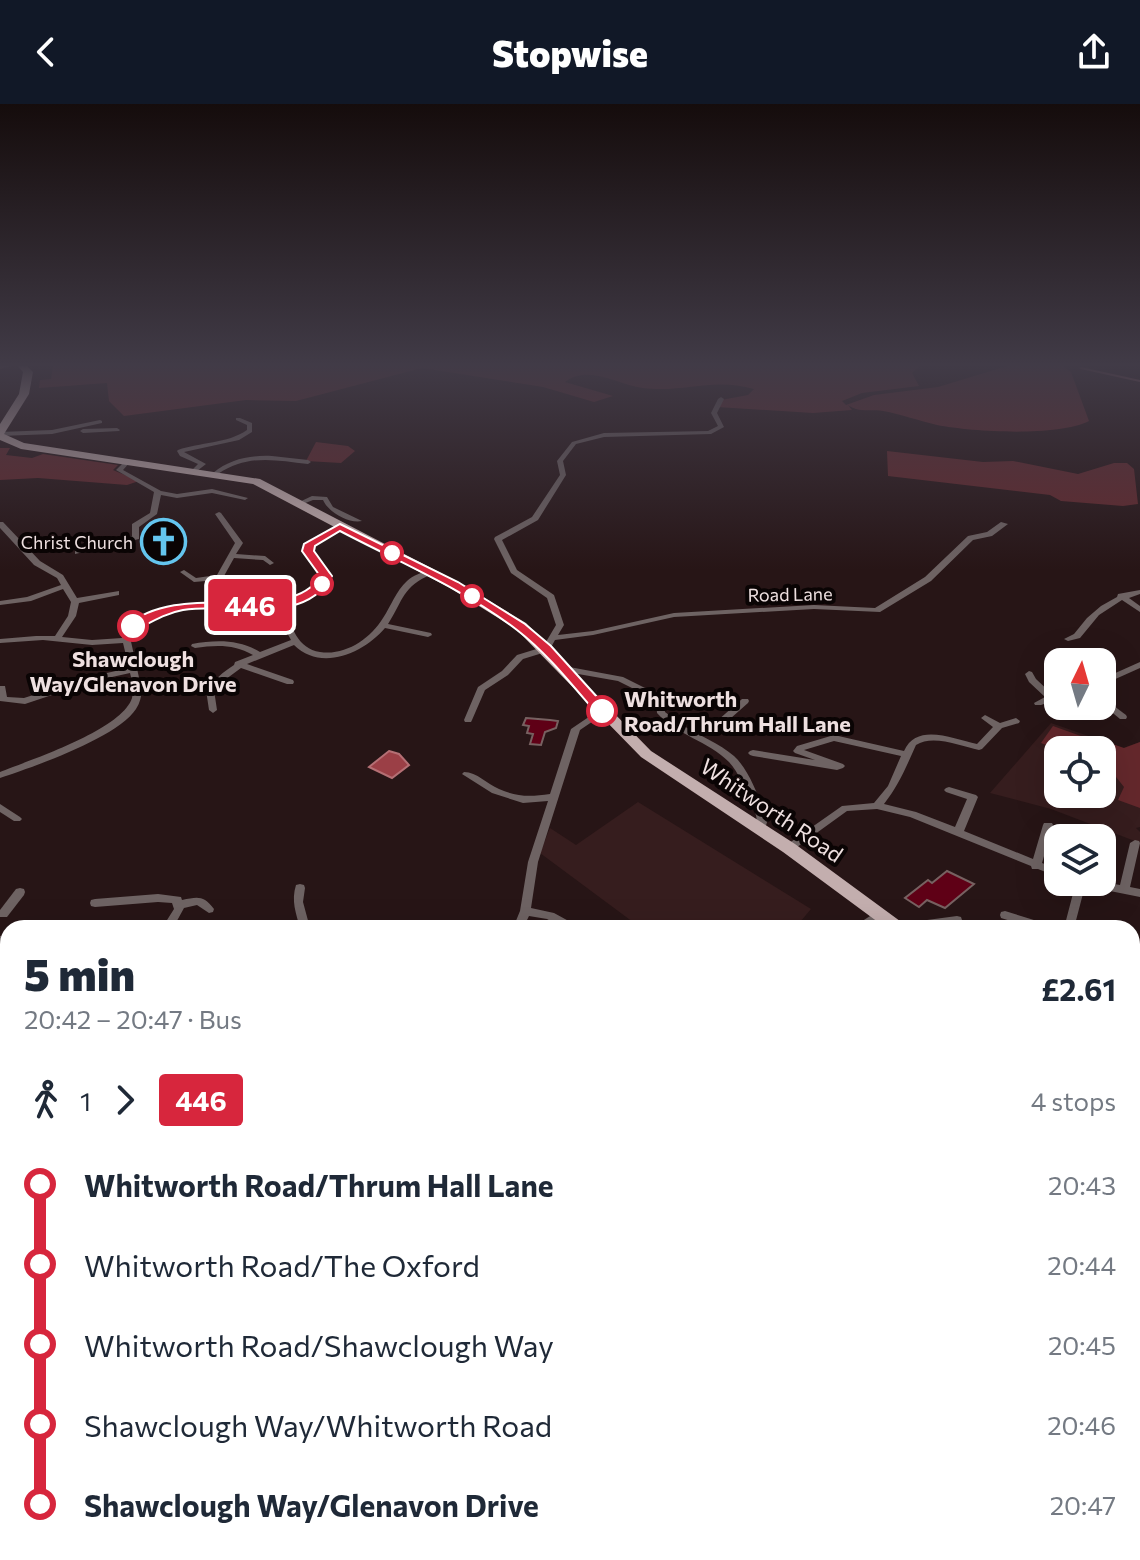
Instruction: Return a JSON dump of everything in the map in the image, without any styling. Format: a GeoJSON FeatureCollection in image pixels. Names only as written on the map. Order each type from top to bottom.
{"type":"FeatureCollection","features":[{"type":"Feature","properties":{"kind":"main road","name":"Whitworth Road"},"geometry":{"type":"LineString","coordinates":[[1,437],[21,446],[256,481],[429,572],[548,643],[564,669],[646,754],[789,848],[885,920]]}},
{"type":"Feature","properties":{"kind":"street"},"geometry":{"type":"LineString","coordinates":[[1,437],[33,434]]}},
{"type":"Feature","properties":{"kind":"street"},"geometry":{"type":"LineString","coordinates":[[195,470],[203,464],[182,455],[180,451],[198,444],[244,438],[247,434]]}},
{"type":"Feature","properties":{"kind":"street"},"geometry":{"type":"LineString","coordinates":[[548,643],[560,625],[551,597],[514,571],[498,538],[535,518],[563,475],[560,461],[574,443],[604,435],[659,434]]}},
{"type":"Feature","properties":{"kind":"street"},"geometry":{"type":"LineString","coordinates":[[216,473],[227,464],[257,457],[308,462]]}},
{"type":"Feature","properties":{"kind":"street"},"geometry":{"type":"LineString","coordinates":[[128,461],[119,470],[151,486],[167,500]]}},
{"type":"Feature","properties":{"kind":"street"},"geometry":{"type":"LineString","coordinates":[[157,494],[177,496],[212,491],[245,498]]}},
{"type":"Feature","properties":{"kind":"street"},"geometry":{"type":"LineString","coordinates":[[78,552],[136,537],[134,530],[153,514],[157,494]]}},
{"type":"Feature","properties":{"kind":"street"},"geometry":{"type":"LineString","coordinates":[[298,504],[312,498],[325,498],[330,508],[358,521]]}},
{"type":"Feature","properties":{"kind":"street"},"geometry":{"type":"LineString","coordinates":[[217,605],[223,586],[221,577],[239,543],[219,514]]}},
{"type":"Feature","properties":{"kind":"street"},"geometry":{"type":"LineString","coordinates":[[0,524],[37,563],[60,577],[75,601],[72,616],[57,639]]}},
{"type":"Feature","properties":{"kind":"street","name":"Road Lane"},"geometry":{"type":"LineString","coordinates":[[468,720],[481,689],[505,673],[520,657],[548,643],[674,615],[790,608],[877,610],[928,579],[971,538],[989,534],[1004,524]]}},
{"type":"Feature","properties":{"kind":"street"},"geometry":{"type":"LineString","coordinates":[[0,775],[111,728],[128,715],[137,697],[126,636],[137,622],[159,612],[186,606],[282,604],[304,599],[319,590],[326,576],[308,551],[309,544],[340,527]]}},
{"type":"Feature","properties":{"kind":"street"},"geometry":{"type":"LineString","coordinates":[[231,556],[265,558],[270,563]]}},
{"type":"Feature","properties":{"kind":"street"},"geometry":{"type":"LineString","coordinates":[[184,572],[194,580],[221,577]]}},
{"type":"Feature","properties":{"kind":"street"},"geometry":{"type":"LineString","coordinates":[[282,604],[285,625],[305,652],[337,655],[357,648],[383,625],[409,582],[429,572]]}},
{"type":"Feature","properties":{"kind":"street"},"geometry":{"type":"LineString","coordinates":[[0,603],[28,599],[65,586]]}},
{"type":"Feature","properties":{"kind":"street"},"geometry":{"type":"LineString","coordinates":[[1068,639],[1077,636],[1092,614],[1121,596],[1140,592]]}},
{"type":"Feature","properties":{"kind":"street"},"geometry":{"type":"LineString","coordinates":[[75,601],[116,593]]}},
{"type":"Feature","properties":{"kind":"street"},"geometry":{"type":"LineString","coordinates":[[1121,596],[1140,610]]}},
{"type":"Feature","properties":{"kind":"street"},"geometry":{"type":"LineString","coordinates":[[383,625],[428,635]]}},
{"type":"Feature","properties":{"kind":"street"},"geometry":{"type":"LineString","coordinates":[[0,641],[57,639],[69,644],[126,640]]}},
{"type":"Feature","properties":{"kind":"street"},"geometry":{"type":"LineString","coordinates":[[213,710],[210,690],[223,674],[238,664],[297,641]]}},
{"type":"Feature","properties":{"kind":"street"},"geometry":{"type":"LineString","coordinates":[[195,646],[223,642],[240,645],[259,655]]}},
{"type":"Feature","properties":{"kind":"street"},"geometry":{"type":"LineString","coordinates":[[238,664],[290,682]]}},
{"type":"Feature","properties":{"kind":"street"},"geometry":{"type":"LineString","coordinates":[[1116,676],[1140,665]]}},
{"type":"Feature","properties":{"kind":"street"},"geometry":{"type":"LineString","coordinates":[[564,669],[620,679],[660,699],[661,713],[733,760],[763,819],[760,830]]}},
{"type":"Feature","properties":{"kind":"street"},"geometry":{"type":"LineString","coordinates":[[2,688],[3,699],[25,701],[92,679],[132,670]]}},
{"type":"Feature","properties":{"kind":"street"},"geometry":{"type":"LineString","coordinates":[[1029,674],[1044,687]]}},
{"type":"Feature","properties":{"kind":"street"},"geometry":{"type":"LineString","coordinates":[[678,726],[691,717],[719,724],[745,701]]}},
{"type":"Feature","properties":{"kind":"street"},"geometry":{"type":"LineString","coordinates":[[1038,703],[1044,701]]}},
{"type":"Feature","properties":{"kind":"street"},"geometry":{"type":"LineString","coordinates":[[521,920],[533,862],[576,729],[602,711]]}},
{"type":"Feature","properties":{"kind":"street"},"geometry":{"type":"LineString","coordinates":[[1116,711],[1123,717]]}},
{"type":"Feature","properties":{"kind":"street"},"geometry":{"type":"LineString","coordinates":[[985,718],[999,726]]}},
{"type":"Feature","properties":{"kind":"street"},"geometry":{"type":"LineString","coordinates":[[877,806],[892,787],[912,743],[922,737],[979,747],[999,726],[1016,721]]}},
{"type":"Feature","properties":{"kind":"street"},"geometry":{"type":"LineString","coordinates":[[753,753],[837,767],[840,766],[834,762],[798,751],[834,738],[908,755]]}},
{"type":"Feature","properties":{"kind":"street"},"geometry":{"type":"LineString","coordinates":[[467,774],[495,791],[526,801],[553,797]]}},
{"type":"Feature","properties":{"kind":"street"},"geometry":{"type":"LineString","coordinates":[[949,790],[973,797],[958,832]]}},
{"type":"Feature","properties":{"kind":"street"},"geometry":{"type":"LineString","coordinates":[[789,848],[845,808],[877,806],[913,814],[1044,869]]}},
{"type":"Feature","properties":{"kind":"street"},"geometry":{"type":"LineString","coordinates":[[0,807],[17,819]]}},
{"type":"Feature","properties":{"kind":"street"},"geometry":{"type":"LineString","coordinates":[[1036,866],[1044,839]]}},
{"type":"Feature","properties":{"kind":"street"},"geometry":{"type":"LineString","coordinates":[[1125,888],[1135,843]]}},
{"type":"Feature","properties":{"kind":"street"},"geometry":{"type":"LineString","coordinates":[[300,888],[298,902],[303,920]]}},
{"type":"Feature","properties":{"kind":"street"},"geometry":{"type":"LineString","coordinates":[[1116,889],[1140,893]]}},
{"type":"Feature","properties":{"kind":"street"},"geometry":{"type":"LineString","coordinates":[[1,917],[20,892]]}},
{"type":"Feature","properties":{"kind":"street"},"geometry":{"type":"LineString","coordinates":[[1071,920],[1079,896]]}},
{"type":"Feature","properties":{"kind":"street"},"geometry":{"type":"LineString","coordinates":[[95,903],[110,897],[177,900],[178,905],[171,920]]}},
{"type":"Feature","properties":{"kind":"street"},"geometry":{"type":"LineString","coordinates":[[178,905],[199,901],[209,909]]}},
{"type":"Feature","properties":{"kind":"street"},"geometry":{"type":"LineString","coordinates":[[525,911],[557,920]]}},
{"type":"Feature","properties":{"kind":"street"},"geometry":{"type":"LineString","coordinates":[[871,920],[878,915]]}},
{"type":"Feature","properties":{"kind":"street"},"geometry":{"type":"LineString","coordinates":[[1005,915],[1021,920]]}},
{"type":"Feature","properties":{"kind":"shaded area"},"geometry":{"type":"Polygon","coordinates":[[[316,442],[348,446],[355,451],[341,463],[306,461],[316,442]]]}},
{"type":"Feature","properties":{"kind":"shaded area"},"geometry":{"type":"Polygon","coordinates":[[[0,448],[10,448],[6,455],[32,458],[43,454],[118,465],[113,470],[139,481],[127,485],[38,478],[0,480],[0,448]]]}},
{"type":"Feature","properties":{"kind":"shaded area"},"geometry":{"type":"Polygon","coordinates":[[[887,451],[983,462],[1013,461],[1078,474],[1114,463],[1127,463],[1134,469],[1138,504],[1123,506],[1061,501],[1050,495],[888,476],[887,451]]]}},
{"type":"Feature","properties":{"kind":"shaded area"},"geometry":{"type":"Polygon","coordinates":[[[1051,723],[1088,736],[1044,736],[1044,807],[990,793],[1051,723]]]}},
{"type":"Feature","properties":{"kind":"shaded area"},"geometry":{"type":"Polygon","coordinates":[[[1053,726],[1081,736],[1046,736],[1053,726]]]}},
{"type":"Feature","properties":{"kind":"shaded area"},"geometry":{"type":"Polygon","coordinates":[[[1140,742],[1140,827],[1136,828],[1140,832],[1140,843],[1116,834],[1116,824],[1090,824],[1047,808],[1116,808],[1116,746],[1123,748],[1140,742]]]}},
{"type":"Feature","properties":{"kind":"shaded area"},"geometry":{"type":"Polygon","coordinates":[[[1140,742],[1140,808],[1118,800],[1124,787],[1116,777],[1116,745],[1124,748],[1140,742]]]}},
{"type":"Feature","properties":{"kind":"shaded area"},"geometry":{"type":"Polygon","coordinates":[[[389,751],[399,754],[409,765],[392,778],[369,767],[389,751]]]}},
{"type":"Feature","properties":{"kind":"shaded area"},"geometry":{"type":"Polygon","coordinates":[[[638,802],[811,909],[802,920],[630,920],[540,853],[550,828],[576,845],[638,802]]]}},
{"type":"Feature","properties":{"kind":"building"},"geometry":{"type":"Polygon","coordinates":[[[526,718],[558,721],[556,728],[545,732],[541,745],[530,744],[533,734],[527,733],[529,726],[523,725],[526,718]]]}},
{"type":"Feature","properties":{"kind":"building"},"geometry":{"type":"Polygon","coordinates":[[[947,871],[974,884],[945,908],[927,900],[919,907],[905,898],[928,880],[932,883],[947,871]]]}},
{"type":"Feature","properties":{"kind":"bus line","name":"446"},"geometry":{"type":"LineString","coordinates":[[133,626],[159,612],[186,606],[282,604],[304,599],[319,590],[326,576],[323,567],[308,551],[309,544],[340,527],[454,585],[521,626],[602,711]]}},
{"type":"Feature","properties":{"kind":"place","name":"Christ Church"},"geometry":{"type":"Point","coordinates":[164,542]}},
{"type":"Feature","properties":{"kind":"place","name":"Shawclough Way/Glenavon Drive"},"geometry":{"type":"Point","coordinates":[133,626]}},
{"type":"Feature","properties":{"kind":"place","name":"Whitworth Road/Thrum Hall Lane"},"geometry":{"type":"Point","coordinates":[602,711]}}]}
